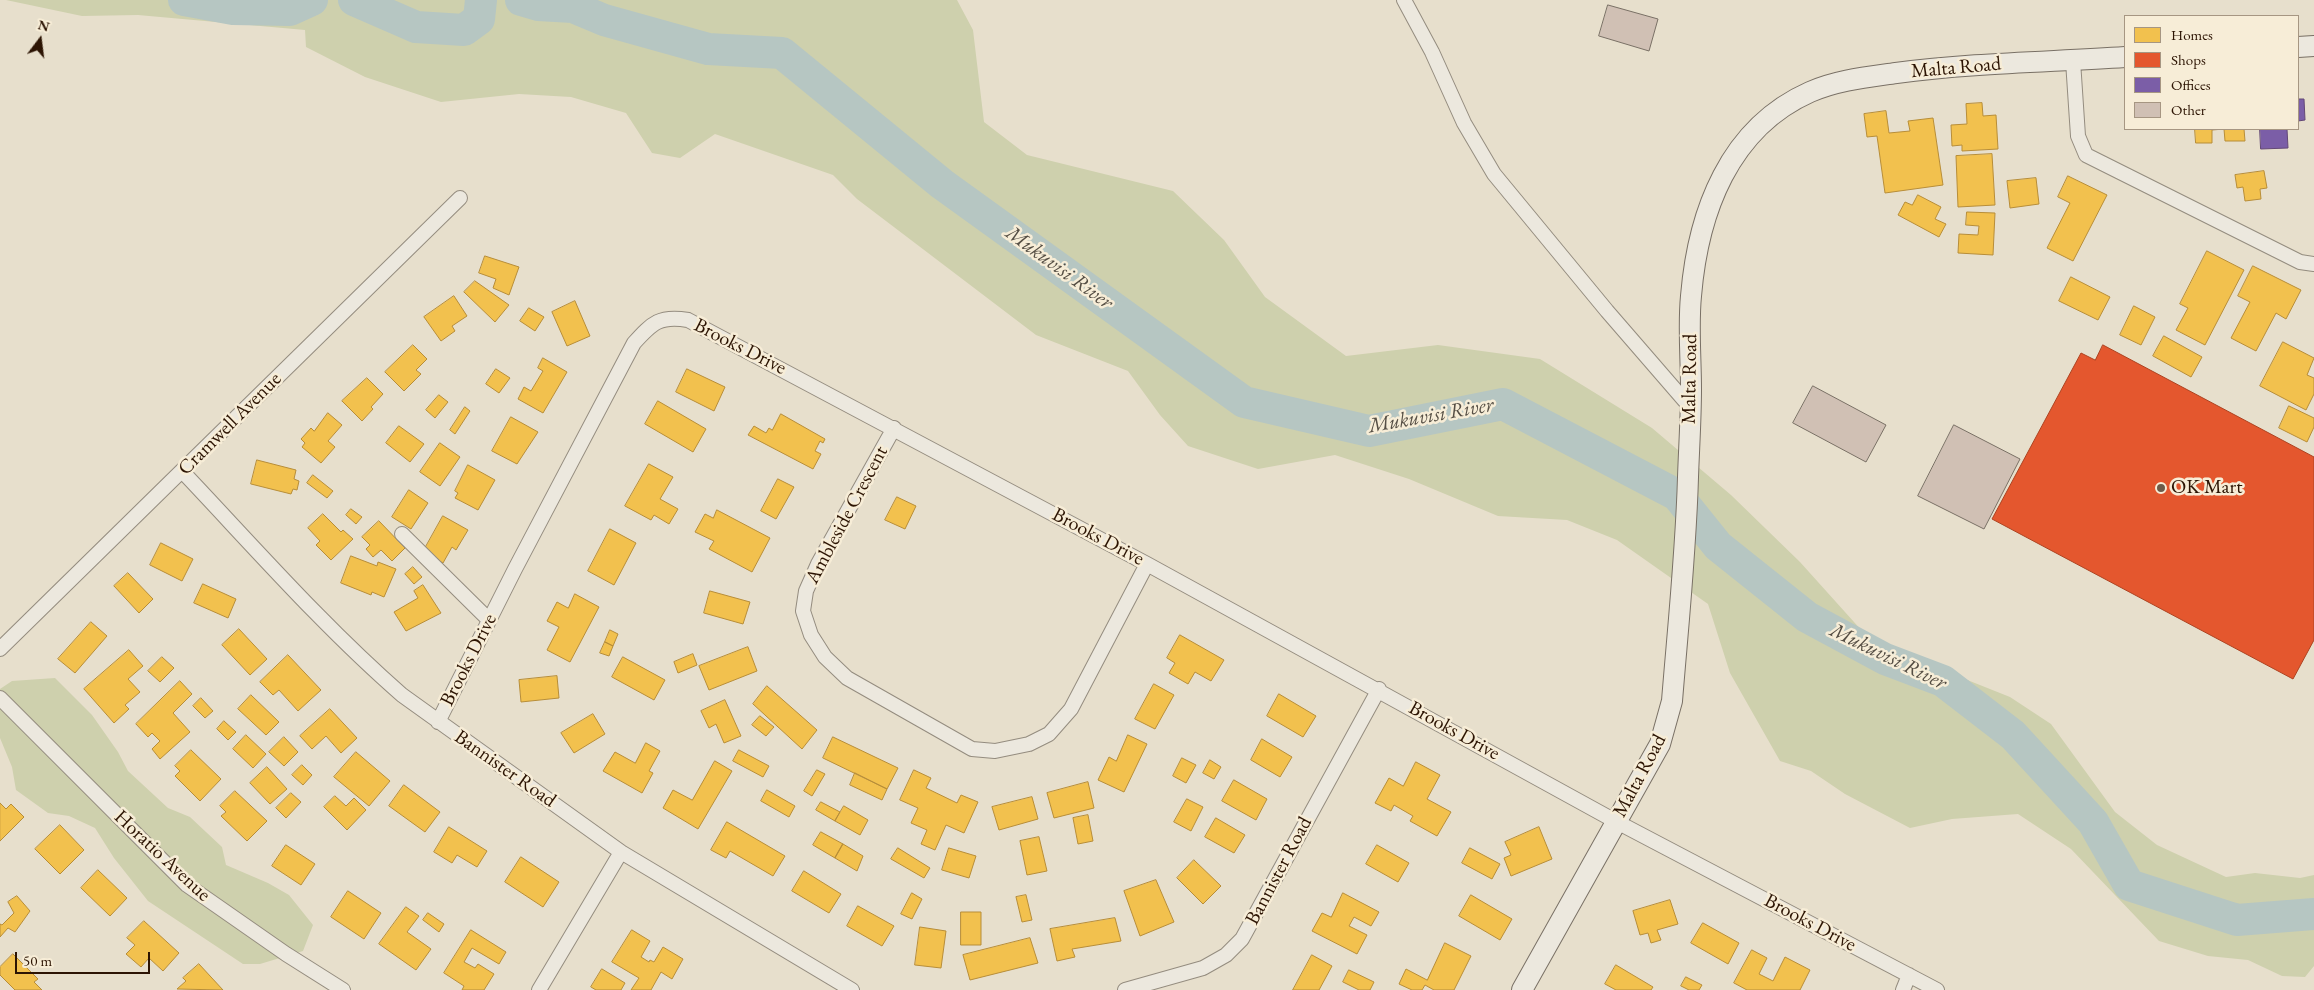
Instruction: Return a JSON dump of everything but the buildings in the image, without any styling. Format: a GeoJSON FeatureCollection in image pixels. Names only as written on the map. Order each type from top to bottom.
{"type":"FeatureCollection","features":[{"type":"Feature","properties":{"kind":"street"},"geometry":{"type":"LineString","coordinates":[[1404,0],[1432,52],[1464,123],[1494,174],[1607,311],[1691,408]]}},
{"type":"Feature","properties":{"kind":"street"},"geometry":{"type":"LineString","coordinates":[[2299,47],[2314,46]]}},
{"type":"Feature","properties":{"kind":"street","name":"Malta Road"},"geometry":{"type":"LineString","coordinates":[[1522,990],[1660,744],[1667,723],[1673,692],[1688,482],[1691,408],[1691,297],[1699,242],[1708,208],[1723,172],[1759,125],[1791,102],[1812,91],[1854,79],[1960,65],[2124,57]]}},
{"type":"Feature","properties":{"kind":"street"},"geometry":{"type":"LineString","coordinates":[[2073,61],[2078,136],[2086,155],[2300,262],[2314,264]]}},
{"type":"Feature","properties":{"kind":"street","name":"Cramwell Avenue"},"geometry":{"type":"LineString","coordinates":[[0,649],[460,198]]}},
{"type":"Feature","properties":{"kind":"street","name":"Brooks Drive"},"geometry":{"type":"LineString","coordinates":[[438,722],[489,620],[634,344],[648,327],[659,320],[672,317],[688,320],[894,428],[1379,689],[1617,822],[1937,990]]}},
{"type":"Feature","properties":{"kind":"street","name":"Ambleside Crescent"},"geometry":{"type":"LineString","coordinates":[[894,428],[818,564],[806,591],[803,611],[811,635],[825,657],[847,678],[972,749],[994,751],[1029,744],[1048,734],[1071,709],[1147,564]]}},
{"type":"Feature","properties":{"kind":"street","name":"Bannister Road"},"geometry":{"type":"LineString","coordinates":[[182,471],[372,668],[438,722],[621,852],[852,990]]}},
{"type":"Feature","properties":{"kind":"street"},"geometry":{"type":"LineString","coordinates":[[402,534],[489,620]]}},
{"type":"Feature","properties":{"kind":"street","name":"Bannister Road"},"geometry":{"type":"LineString","coordinates":[[1125,990],[1203,968],[1226,956],[1242,939],[1379,689]]}},
{"type":"Feature","properties":{"kind":"street","name":"Horatio Avenue"},"geometry":{"type":"LineString","coordinates":[[0,698],[187,885],[286,954],[343,990]]}},
{"type":"Feature","properties":{"kind":"street"},"geometry":{"type":"LineString","coordinates":[[539,990],[621,852]]}},
{"type":"Feature","properties":{"kind":"street"},"geometry":{"type":"LineString","coordinates":[[1903,990],[1910,975]]}},
{"type":"Feature","properties":{"kind":"green space"},"geometry":{"type":"Polygon","coordinates":[[[6,0],[957,0],[973,30],[984,122],[1027,155],[1173,191],[1224,240],[1265,297],[1346,356],[1438,345],[1540,359],[1652,428],[1731,495],[1800,562],[1872,642],[2010,697],[2051,724],[2115,812],[2157,845],[2226,877],[2255,873],[2300,878],[2314,875],[2314,966],[2305,977],[2282,976],[2248,960],[2208,956],[2159,941],[2071,849],[2018,814],[1952,819],[1910,828],[1845,794],[1811,771],[1780,761],[1730,673],[1708,604],[1617,540],[1567,520],[1498,516],[1409,479],[1335,455],[1258,469],[1188,446],[1160,415],[1128,371],[1036,335],[857,199],[833,175],[715,134],[680,158],[652,153],[626,113],[571,97],[519,94],[441,102],[365,77],[306,47],[305,30],[138,15],[82,16],[6,0]]]}},
{"type":"Feature","properties":{"kind":"green space"},"geometry":{"type":"Polygon","coordinates":[[[55,678],[92,715],[118,752],[128,771],[168,808],[190,817],[222,847],[226,865],[268,883],[289,895],[313,925],[303,951],[260,964],[243,964],[148,901],[114,858],[95,828],[69,816],[48,813],[16,790],[12,767],[0,738],[0,689],[12,681],[55,678]]]}},
{"type":"Feature","properties":{"kind":"waterway","name":"Mukuvisi River"},"geometry":{"type":"LineString","coordinates":[[184,0],[233,9],[290,10],[312,0]]}},
{"type":"Feature","properties":{"kind":"waterway","name":"Mukuvisi River"},"geometry":{"type":"LineString","coordinates":[[354,0],[416,27],[464,30],[479,19],[481,0]]}},
{"type":"Feature","properties":{"kind":"waterway","name":"Mukuvisi River"},"geometry":{"type":"LineString","coordinates":[[521,0],[538,5],[573,7],[604,20],[708,49],[782,53],[942,184],[1244,402],[1369,431],[1503,404],[1677,495],[1718,546],[1807,617],[1885,659],[1943,681],[2013,735],[2093,822],[2129,885],[2237,920],[2314,914]]}},
{"type":"Feature","properties":{"kind":"place","name":"OK Mart"},"geometry":{"type":"Point","coordinates":[2161,488]}}]}
